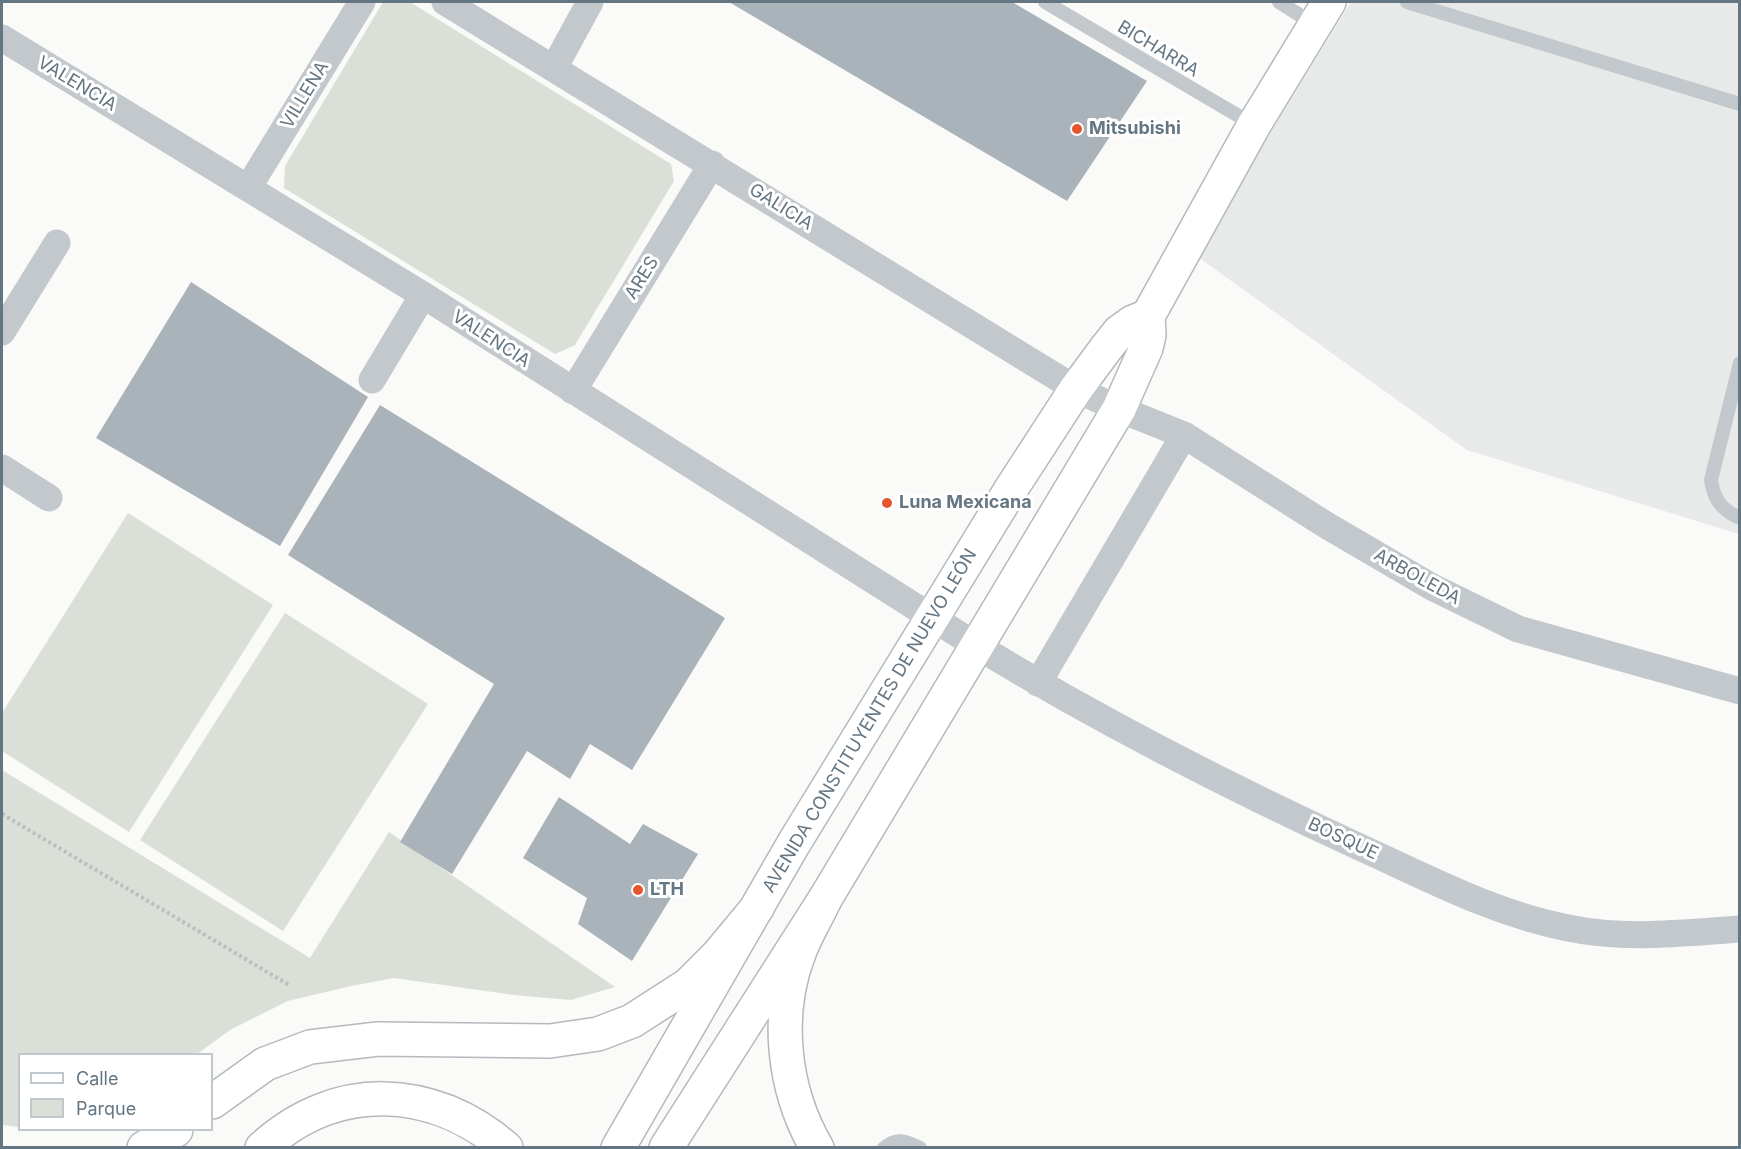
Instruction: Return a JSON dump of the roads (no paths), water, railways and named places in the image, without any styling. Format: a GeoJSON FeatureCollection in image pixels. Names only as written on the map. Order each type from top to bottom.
{"type":"FeatureCollection","features":[{"type":"Feature","properties":{"kind":"main road"},"geometry":{"type":"LineString","coordinates":[[666,1148],[825,899],[1119,409],[1146,348],[1149,335],[1148,316],[1254,125],[1322,13]]}},
{"type":"Feature","properties":{"kind":"main road","name":"AVENIDA CONSTITUYENTES DE NUEVO LEÓN"},"geometry":{"type":"LineString","coordinates":[[618,1148],[794,843],[1013,486],[1076,389],[1119,332],[1132,322],[1148,316]]}},
{"type":"Feature","properties":{"kind":"main road"},"geometry":{"type":"LineString","coordinates":[[817,1148],[798,1106],[790,1077],[785,1015],[790,984],[799,952],[825,899]]}},
{"type":"Feature","properties":{"kind":"main road"},"geometry":{"type":"LineString","coordinates":[[213,1101],[265,1064],[310,1047],[378,1039],[550,1041],[598,1034],[632,1021],[688,985],[717,957],[757,908]]}},
{"type":"Feature","properties":{"kind":"main road"},"geometry":{"type":"LineString","coordinates":[[262,1148],[276,1134],[326,1107],[353,1100],[381,1098],[409,1100],[437,1106],[488,1132],[506,1148]]}},
{"type":"Feature","properties":{"kind":"main road"},"geometry":{"type":"LineString","coordinates":[[144,1148],[174,1131]]}},
{"type":"Feature","properties":{"kind":"street","name":"VILLENA"},"geometry":{"type":"LineString","coordinates":[[248,188],[362,2]]}},
{"type":"Feature","properties":{"kind":"street","name":"GALICIA"},"geometry":{"type":"LineString","coordinates":[[445,2],[1076,389],[1119,409]]}},
{"type":"Feature","properties":{"kind":"street"},"geometry":{"type":"LineString","coordinates":[[555,68],[590,2]]}},
{"type":"Feature","properties":{"kind":"street","name":"VALENCIA"},"geometry":{"type":"LineString","coordinates":[[2,38],[423,295],[977,646]]}},
{"type":"Feature","properties":{"kind":"street","name":"ARES"},"geometry":{"type":"LineString","coordinates":[[573,391],[712,164]]}},
{"type":"Feature","properties":{"kind":"street"},"geometry":{"type":"LineString","coordinates":[[2,332],[57,243]]}},
{"type":"Feature","properties":{"kind":"street"},"geometry":{"type":"LineString","coordinates":[[372,380],[423,295]]}},
{"type":"Feature","properties":{"kind":"street","name":"ARBOLEDA"},"geometry":{"type":"LineString","coordinates":[[1119,409],[1184,435],[1326,525],[1432,587],[1518,629],[1740,691]]}},
{"type":"Feature","properties":{"kind":"street"},"geometry":{"type":"LineString","coordinates":[[1038,683],[1184,435]]}},
{"type":"Feature","properties":{"kind":"street"},"geometry":{"type":"LineString","coordinates":[[2,468],[49,498]]}},
{"type":"Feature","properties":{"kind":"street","name":"BOSQUE"},"geometry":{"type":"LineString","coordinates":[[977,646],[1038,683],[1269,805],[1476,901],[1526,918],[1569,929],[1647,936],[1740,929]]}},
{"type":"Feature","properties":{"kind":"lane","name":"BICHARRA"},"geometry":{"type":"LineString","coordinates":[[1045,2],[1254,125]]}},
{"type":"Feature","properties":{"kind":"lane"},"geometry":{"type":"LineString","coordinates":[[1279,2],[1322,13]]}},
{"type":"Feature","properties":{"kind":"lane"},"geometry":{"type":"LineString","coordinates":[[1407,2],[1739,102]]}},
{"type":"Feature","properties":{"kind":"lane"},"geometry":{"type":"LineString","coordinates":[[1740,363],[1711,480],[1713,494],[1719,504],[1726,511],[1740,518]]}},
{"type":"Feature","properties":{"kind":"lane"},"geometry":{"type":"LineString","coordinates":[[884,1148],[892,1141],[905,1140],[920,1148]]}},
{"type":"Feature","properties":{"kind":"place","name":"Mitsubishi"},"geometry":{"type":"Point","coordinates":[1077,129]}},
{"type":"Feature","properties":{"kind":"place","name":"Luna Mexicana"},"geometry":{"type":"Point","coordinates":[887,503]}},
{"type":"Feature","properties":{"kind":"place","name":"LTH"},"geometry":{"type":"Point","coordinates":[638,890]}}]}
